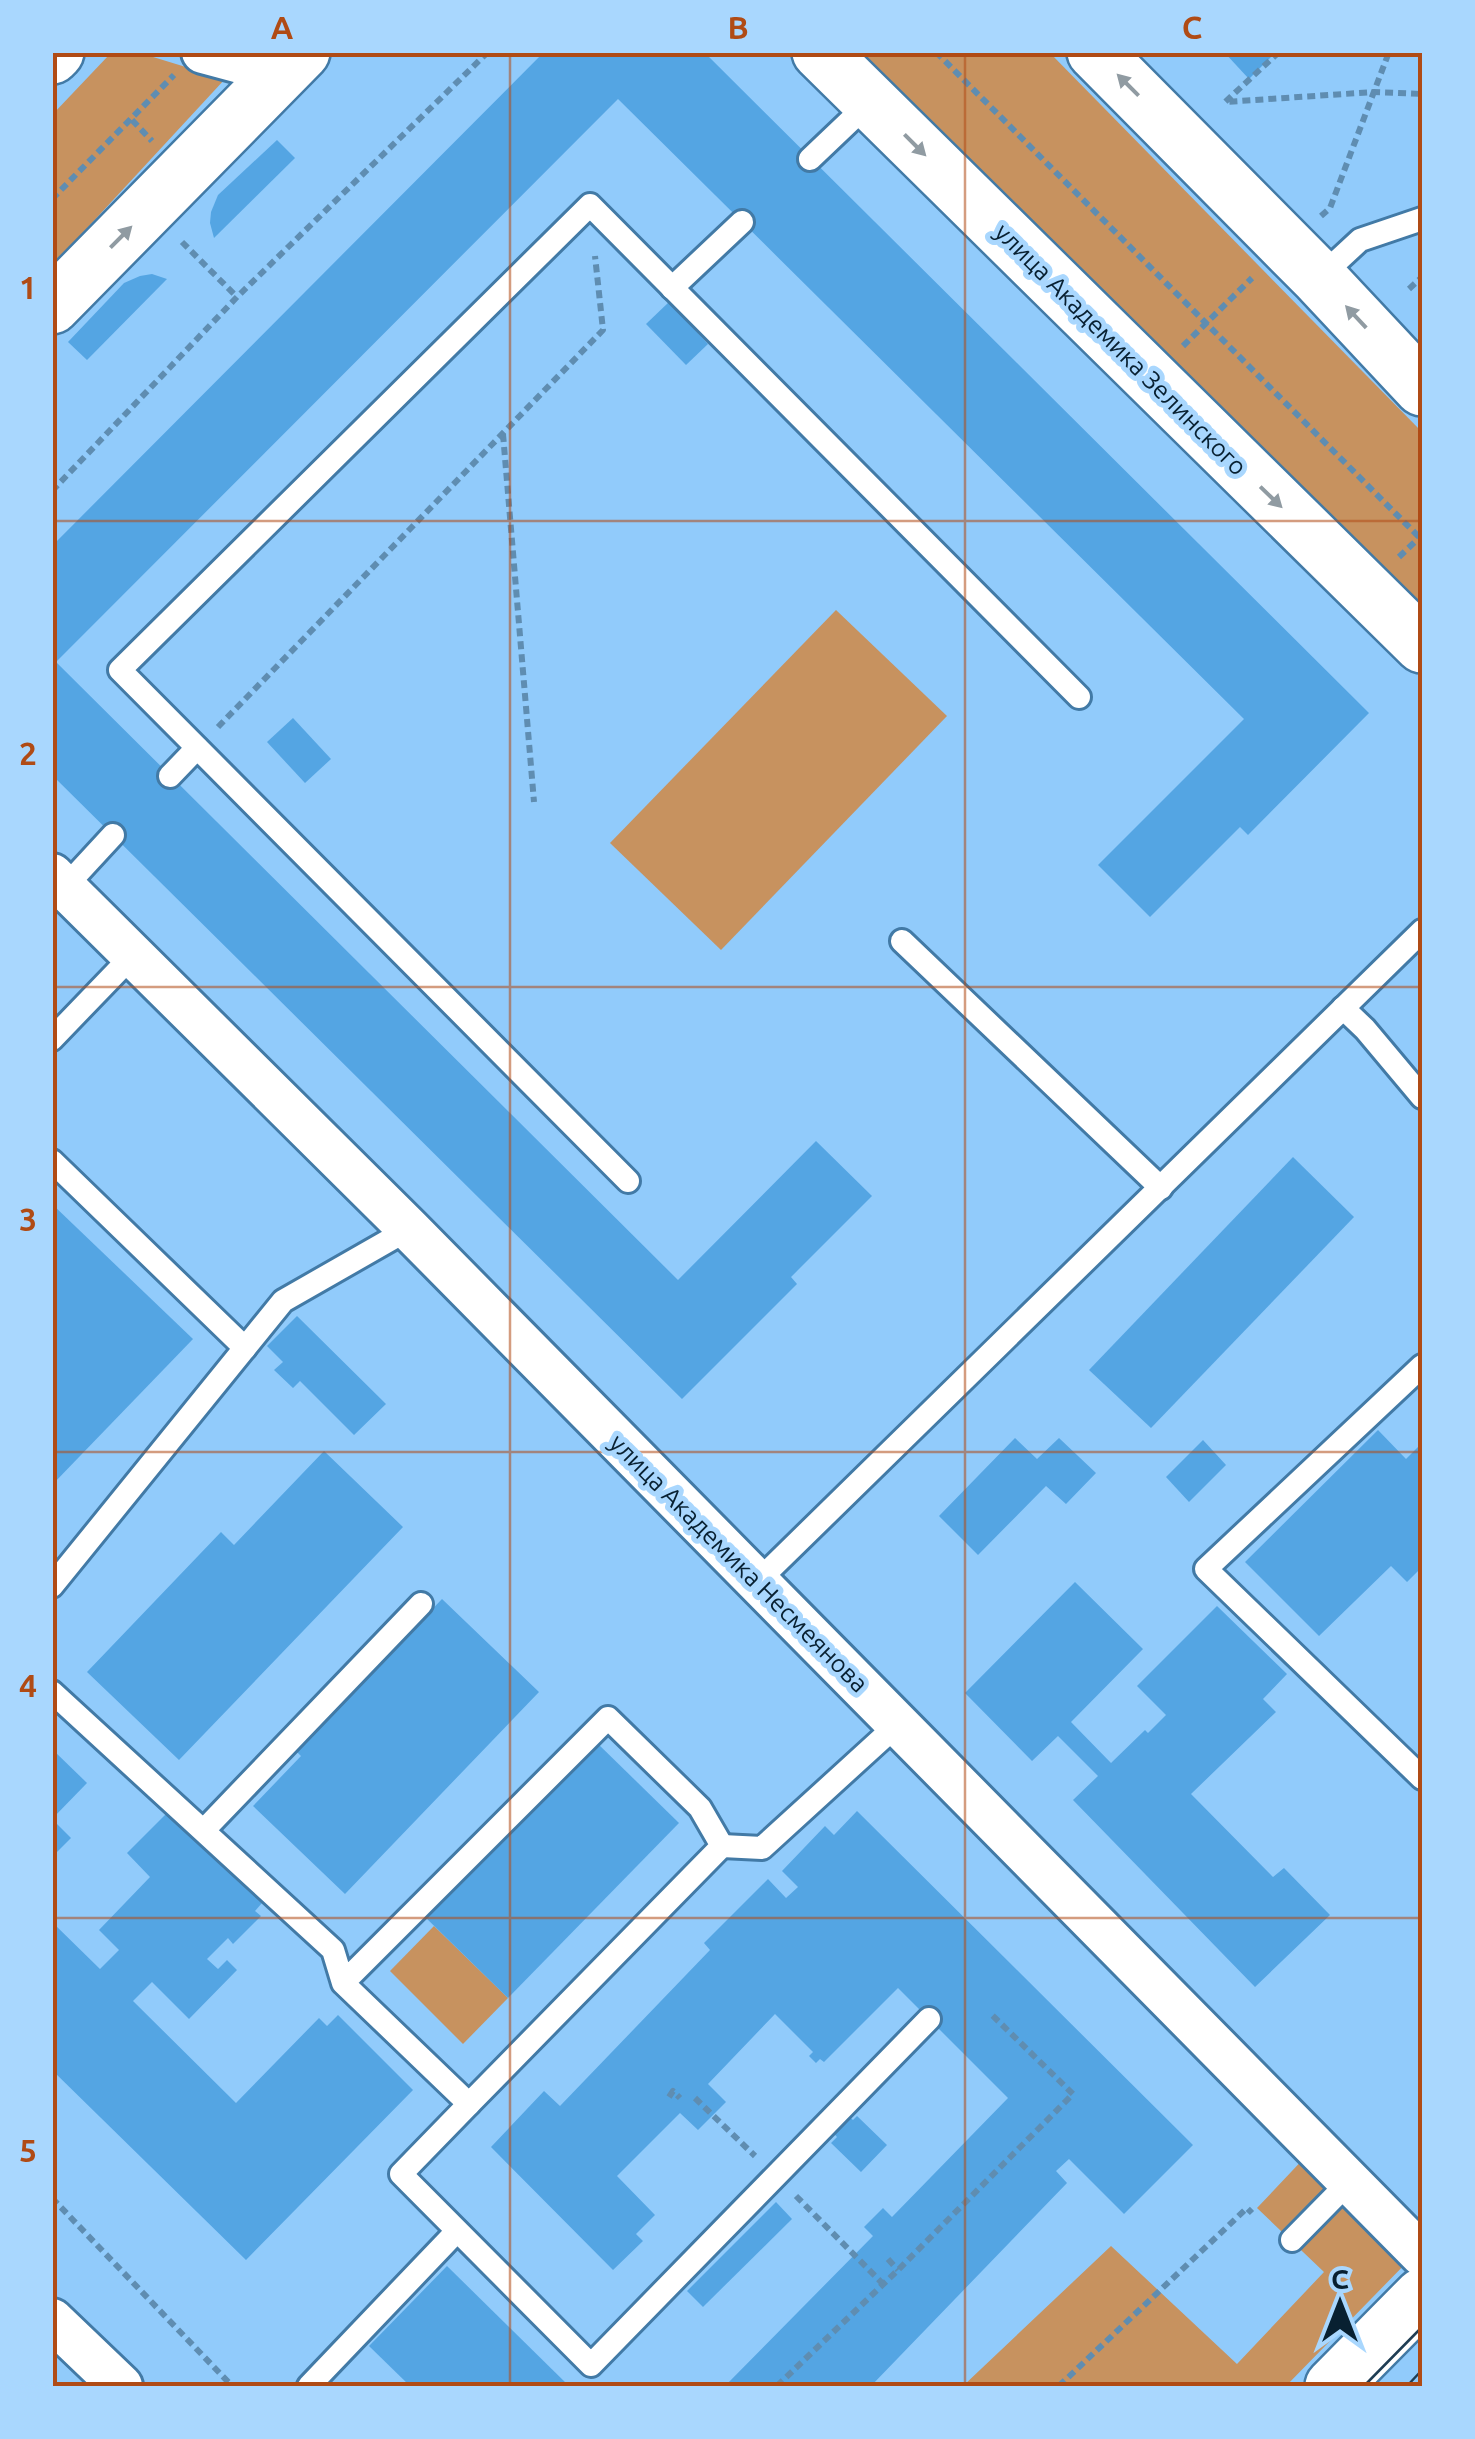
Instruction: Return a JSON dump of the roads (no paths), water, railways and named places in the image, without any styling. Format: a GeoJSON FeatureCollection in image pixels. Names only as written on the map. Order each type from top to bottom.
{"type":"FeatureCollection","features":[{"type":"Feature","properties":{"kind":"street","name":"улица Академика Зелинского"},"geometry":{"type":"LineString","coordinates":[[820,52],[1422,645]]}},
{"type":"Feature","properties":{"kind":"street"},"geometry":{"type":"LineString","coordinates":[[1096,52],[1422,388]]}},
{"type":"Feature","properties":{"kind":"street"},"geometry":{"type":"LineString","coordinates":[[193,59],[292,62]]}},
{"type":"Feature","properties":{"kind":"street"},"geometry":{"type":"LineString","coordinates":[[52,306],[292,62]]}},
{"type":"Feature","properties":{"kind":"street","name":"улица Академика Несмеянова"},"geometry":{"type":"LineString","coordinates":[[59,881],[409,1229],[1422,2254]]}},
{"type":"Feature","properties":{"kind":"street"},"geometry":{"type":"LineString","coordinates":[[1333,2386],[1422,2296]]}},
{"type":"Feature","properties":{"kind":"street"},"geometry":{"type":"LineString","coordinates":[[52,2320],[121,2386]]}},
{"type":"Feature","properties":{"kind":"lane"},"geometry":{"type":"LineString","coordinates":[[810,159],[871,102]]}},
{"type":"Feature","properties":{"kind":"lane"},"geometry":{"type":"LineString","coordinates":[[628,1181],[120,670],[590,205],[1079,697]]}},
{"type":"Feature","properties":{"kind":"lane"},"geometry":{"type":"LineString","coordinates":[[1303,262],[1422,219]]}},
{"type":"Feature","properties":{"kind":"lane"},"geometry":{"type":"LineString","coordinates":[[672,288],[742,222]]}},
{"type":"Feature","properties":{"kind":"lane"},"geometry":{"type":"LineString","coordinates":[[170,776],[197,748]]}},
{"type":"Feature","properties":{"kind":"lane"},"geometry":{"type":"LineString","coordinates":[[59,881],[113,835]]}},
{"type":"Feature","properties":{"kind":"lane"},"geometry":{"type":"LineString","coordinates":[[757,1582],[1422,931]]}},
{"type":"Feature","properties":{"kind":"lane"},"geometry":{"type":"LineString","coordinates":[[902,941],[1161,1188]]}},
{"type":"Feature","properties":{"kind":"lane"},"geometry":{"type":"LineString","coordinates":[[52,1039],[134,955]]}},
{"type":"Feature","properties":{"kind":"lane"},"geometry":{"type":"LineString","coordinates":[[1344,1008],[1422,1097]]}},
{"type":"Feature","properties":{"kind":"lane"},"geometry":{"type":"LineString","coordinates":[[52,1161],[245,1348]]}},
{"type":"Feature","properties":{"kind":"lane"},"geometry":{"type":"LineString","coordinates":[[52,1586],[283,1301],[409,1229]]}},
{"type":"Feature","properties":{"kind":"lane"},"geometry":{"type":"LineString","coordinates":[[1422,1366],[1206,1569],[1422,1778]]}},
{"type":"Feature","properties":{"kind":"lane"},"geometry":{"type":"LineString","coordinates":[[204,1830],[420,1604]]}},
{"type":"Feature","properties":{"kind":"lane"},"geometry":{"type":"LineString","coordinates":[[52,1692],[333,1950],[344,1983],[469,2104]]}},
{"type":"Feature","properties":{"kind":"lane"},"geometry":{"type":"LineString","coordinates":[[344,1983],[608,1718],[700,1808],[722,1846]]}},
{"type":"Feature","properties":{"kind":"lane"},"geometry":{"type":"LineString","coordinates":[[898,1724],[762,1848],[722,1846],[401,2174],[591,2365],[929,2019]]}},
{"type":"Feature","properties":{"kind":"lane"},"geometry":{"type":"LineString","coordinates":[[1292,2240],[1350,2181]]}},
{"type":"Feature","properties":{"kind":"lane"},"geometry":{"type":"LineString","coordinates":[[308,2386],[457,2231]]}},
{"type":"Feature","properties":{"kind":"tram line"},"geometry":{"type":"LineString","coordinates":[[1364,2386],[1422,2327]]}},
{"type":"Feature","properties":{"kind":"tram line"},"geometry":{"type":"LineString","coordinates":[[1407,2386],[1422,2370]]}}]}
